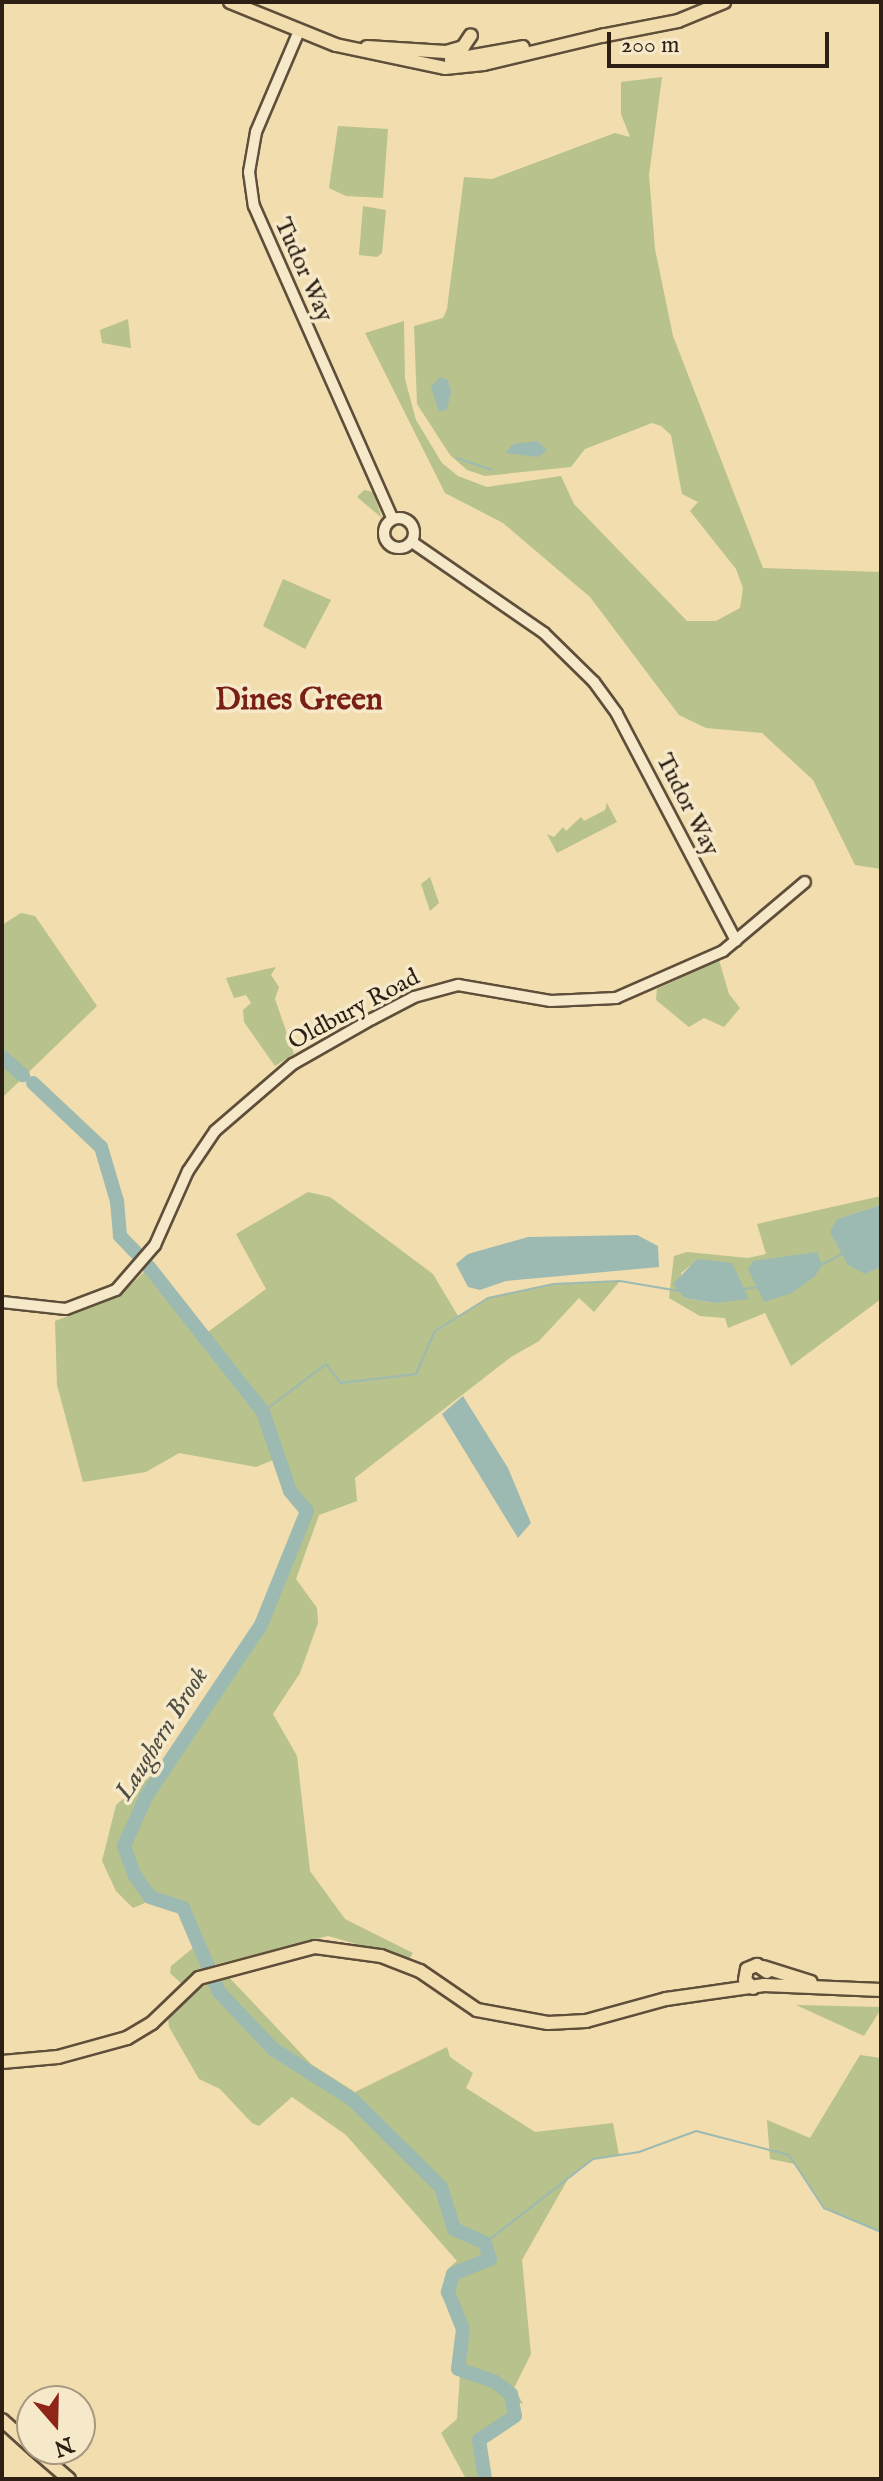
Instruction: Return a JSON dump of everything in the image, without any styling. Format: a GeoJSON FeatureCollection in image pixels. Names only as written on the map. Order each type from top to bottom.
{"type":"FeatureCollection","features":[{"type":"Feature","properties":{"kind":"main road"},"geometry":{"type":"LineString","coordinates":[[230,2],[336,45],[410,65],[470,67],[678,21],[724,2]]}},
{"type":"Feature","properties":{"kind":"main road"},"geometry":{"type":"LineString","coordinates":[[336,45],[446,52],[463,47],[471,35]]}},
{"type":"Feature","properties":{"kind":"main road"},"geometry":{"type":"LineString","coordinates":[[2,2062],[58,2057],[127,2038],[152,2023],[199,1978],[297,1949],[351,1948],[420,1971],[477,2010],[568,2024],[720,1991],[759,1987],[881,1990]]}},
{"type":"Feature","properties":{"kind":"main road"},"geometry":{"type":"LineString","coordinates":[[720,1991],[754,1966],[825,1987]]}},
{"type":"Feature","properties":{"kind":"main road"},"geometry":{"type":"LineString","coordinates":[[759,1987],[768,1976],[763,1967]]}},
{"type":"Feature","properties":{"kind":"main road"},"geometry":{"type":"LineString","coordinates":[[745,1973],[759,1987]]}},
{"type":"Feature","properties":{"kind":"main road"},"geometry":{"type":"LineString","coordinates":[[53,2465],[69,2479]]}},
{"type":"Feature","properties":{"kind":"street","name":"Tudor Way"},"geometry":{"type":"LineString","coordinates":[[299,31],[256,132],[249,172],[254,206],[393,519]]}},
{"type":"Feature","properties":{"kind":"street","name":"Tudor Way"},"geometry":{"type":"LineString","coordinates":[[401,517],[414,526],[412,542],[401,548],[388,544],[384,530],[393,519],[401,517]]}},
{"type":"Feature","properties":{"kind":"street","name":"Tudor Way"},"geometry":{"type":"LineString","coordinates":[[412,542],[544,633],[594,682],[617,714],[736,941]]}},
{"type":"Feature","properties":{"kind":"street","name":"Oldbury Road"},"geometry":{"type":"LineString","coordinates":[[2,1302],[66,1309],[110,1294],[135,1272],[155,1245],[188,1171],[215,1131],[293,1064],[414,997],[458,985],[551,1001],[616,998],[711,959],[805,882]]}},
{"type":"Feature","properties":{"kind":"green space"},"geometry":{"type":"Polygon","coordinates":[[[662,77],[649,175],[655,249],[673,336],[763,568],[881,572],[881,869],[855,865],[813,780],[762,733],[706,728],[679,715],[590,597],[503,523],[445,493],[365,333],[404,321],[405,379],[416,420],[442,463],[458,476],[487,487],[561,476],[574,504],[687,621],[716,621],[740,608],[743,588],[736,569],[690,511],[698,502],[682,494],[671,435],[661,426],[652,423],[585,449],[571,467],[485,476],[467,470],[450,455],[417,404],[414,326],[443,318],[447,309],[464,177],[492,179],[615,133],[630,137],[621,114],[621,82],[662,77]]]}},
{"type":"Feature","properties":{"kind":"green space"},"geometry":{"type":"Polygon","coordinates":[[[338,126],[388,129],[383,198],[346,196],[329,188],[338,126]]]}},
{"type":"Feature","properties":{"kind":"green space"},"geometry":{"type":"Polygon","coordinates":[[[363,206],[386,210],[382,253],[377,257],[359,255],[363,206]]]}},
{"type":"Feature","properties":{"kind":"green space"},"geometry":{"type":"Polygon","coordinates":[[[128,319],[131,348],[102,343],[100,330],[128,319]]]}},
{"type":"Feature","properties":{"kind":"green space"},"geometry":{"type":"Polygon","coordinates":[[[364,490],[373,492],[382,518],[357,497],[364,490]]]}},
{"type":"Feature","properties":{"kind":"green space"},"geometry":{"type":"Polygon","coordinates":[[[283,579],[331,600],[305,649],[263,626],[283,579]]]}},
{"type":"Feature","properties":{"kind":"green space"},"geometry":{"type":"Polygon","coordinates":[[[607,803],[617,822],[557,853],[547,834],[554,837],[563,827],[566,831],[581,817],[584,821],[605,810],[607,803]]]}},
{"type":"Feature","properties":{"kind":"green space"},"geometry":{"type":"Polygon","coordinates":[[[430,877],[439,903],[430,911],[421,884],[430,877]]]}},
{"type":"Feature","properties":{"kind":"green space"},"geometry":{"type":"Polygon","coordinates":[[[21,913],[35,916],[97,1006],[4,1096],[2,925],[21,913]]]}},
{"type":"Feature","properties":{"kind":"green space"},"geometry":{"type":"Polygon","coordinates":[[[719,960],[729,994],[740,1008],[724,1027],[704,1018],[689,1027],[656,1000],[657,989],[719,960]]]}},
{"type":"Feature","properties":{"kind":"green space"},"geometry":{"type":"Polygon","coordinates":[[[276,967],[271,975],[279,987],[275,999],[294,1054],[275,1066],[244,1022],[243,1010],[251,1003],[246,995],[234,998],[226,978],[276,967]]]}},
{"type":"Feature","properties":{"kind":"green space"},"geometry":{"type":"Polygon","coordinates":[[[308,1192],[330,1197],[433,1274],[458,1316],[488,1298],[554,1284],[620,1281],[594,1312],[579,1298],[539,1341],[511,1357],[355,1478],[357,1501],[319,1515],[296,1579],[317,1608],[318,1623],[300,1673],[273,1714],[297,1756],[310,1871],[345,1919],[413,1953],[409,1959],[328,1936],[209,1966],[182,1984],[170,1973],[171,1966],[198,1944],[183,1908],[157,1898],[133,1908],[116,1891],[102,1861],[116,1805],[173,1757],[243,1655],[261,1625],[306,1511],[290,1491],[278,1458],[256,1467],[179,1453],[146,1472],[83,1482],[57,1385],[55,1321],[120,1296],[149,1267],[205,1334],[266,1289],[236,1234],[308,1192]]]}},
{"type":"Feature","properties":{"kind":"green space"},"geometry":{"type":"Polygon","coordinates":[[[881,1196],[881,1205],[837,1219],[865,1274],[881,1267],[881,1299],[791,1366],[765,1313],[728,1328],[725,1318],[700,1316],[669,1298],[674,1256],[687,1252],[748,1258],[766,1254],[757,1224],[881,1196]],[[690,1266],[681,1273],[685,1298],[715,1303],[690,1266]]]}},
{"type":"Feature","properties":{"kind":"green space"},"geometry":{"type":"Polygon","coordinates":[[[225,1973],[311,2064],[355,2092],[447,2047],[450,2057],[473,2073],[466,2088],[535,2132],[613,2123],[619,2155],[593,2159],[568,2179],[522,2260],[531,2354],[514,2388],[523,2404],[517,2402],[515,2416],[479,2440],[485,2479],[466,2479],[441,2433],[457,2419],[463,2329],[448,2292],[450,2267],[457,2261],[346,2135],[292,2097],[259,2126],[252,2123],[220,2089],[199,2079],[169,2027],[168,2018],[182,2000],[225,1973]]]}},
{"type":"Feature","properties":{"kind":"green space"},"geometry":{"type":"Polygon","coordinates":[[[796,2005],[881,2007],[881,2009],[864,2036],[796,2005]]]}},
{"type":"Feature","properties":{"kind":"green space"},"geometry":{"type":"Polygon","coordinates":[[[860,2055],[881,2058],[881,2232],[824,2208],[795,2164],[770,2159],[767,2120],[810,2138],[860,2055]]]}},
{"type":"Feature","properties":{"kind":"water"},"geometry":{"type":"Polygon","coordinates":[[[440,377],[448,380],[451,392],[447,409],[439,412],[431,387],[440,377]]]}},
{"type":"Feature","properties":{"kind":"water"},"geometry":{"type":"Polygon","coordinates":[[[537,441],[547,450],[538,457],[505,453],[513,444],[537,441]]]}},
{"type":"Feature","properties":{"kind":"water"},"geometry":{"type":"Polygon","coordinates":[[[881,1205],[881,1267],[865,1274],[848,1265],[830,1232],[837,1219],[881,1205]]]}},
{"type":"Feature","properties":{"kind":"water"},"geometry":{"type":"Polygon","coordinates":[[[637,1235],[658,1246],[659,1267],[506,1281],[480,1290],[468,1287],[456,1264],[468,1254],[528,1237],[637,1235]]]}},
{"type":"Feature","properties":{"kind":"water"},"geometry":{"type":"Polygon","coordinates":[[[817,1252],[822,1265],[815,1276],[792,1293],[764,1302],[748,1269],[753,1261],[817,1252]]]}},
{"type":"Feature","properties":{"kind":"water"},"geometry":{"type":"Polygon","coordinates":[[[697,1259],[732,1263],[749,1299],[715,1303],[685,1298],[673,1284],[697,1259]]]}},
{"type":"Feature","properties":{"kind":"water"},"geometry":{"type":"Polygon","coordinates":[[[463,1396],[508,1468],[531,1523],[518,1538],[442,1414],[463,1396]]]}},
{"type":"Feature","properties":{"kind":"waterway"},"geometry":{"type":"LineString","coordinates":[[457,458],[492,470]]}},
{"type":"Feature","properties":{"kind":"waterway","name":"Laughern Brook"},"geometry":{"type":"LineString","coordinates":[[2,1057],[23,1075]]}},
{"type":"Feature","properties":{"kind":"waterway","name":"Laughern Brook"},"geometry":{"type":"LineString","coordinates":[[33,1083],[101,1147],[117,1201],[120,1236],[140,1257]]}},
{"type":"Feature","properties":{"kind":"waterway"},"geometry":{"type":"LineString","coordinates":[[823,1264],[842,1254]]}},
{"type":"Feature","properties":{"kind":"waterway","name":"Laughern Brook"},"geometry":{"type":"LineString","coordinates":[[149,1267],[263,1412],[290,1491],[307,1511],[261,1625],[146,1797],[124,1846],[135,1876],[150,1897],[183,1908],[219,1992],[273,2049],[353,2100],[441,2187],[454,2229],[485,2243],[490,2259],[453,2274],[448,2292],[463,2329],[458,2369],[495,2382],[511,2394],[515,2416],[479,2440],[485,2479]]}},
{"type":"Feature","properties":{"kind":"waterway"},"geometry":{"type":"LineString","coordinates":[[263,1412],[326,1364],[341,1383],[416,1374],[435,1331],[488,1298],[554,1284],[620,1281],[679,1291]]}},
{"type":"Feature","properties":{"kind":"waterway"},"geometry":{"type":"LineString","coordinates":[[744,1289],[758,1287]]}},
{"type":"Feature","properties":{"kind":"waterway"},"geometry":{"type":"LineString","coordinates":[[485,2243],[593,2159],[639,2152],[696,2131],[789,2155],[824,2208],[881,2232]]}},
{"type":"Feature","properties":{"kind":"district","name":"Dines Green"},"geometry":{"type":"Point","coordinates":[299,701]}}]}
